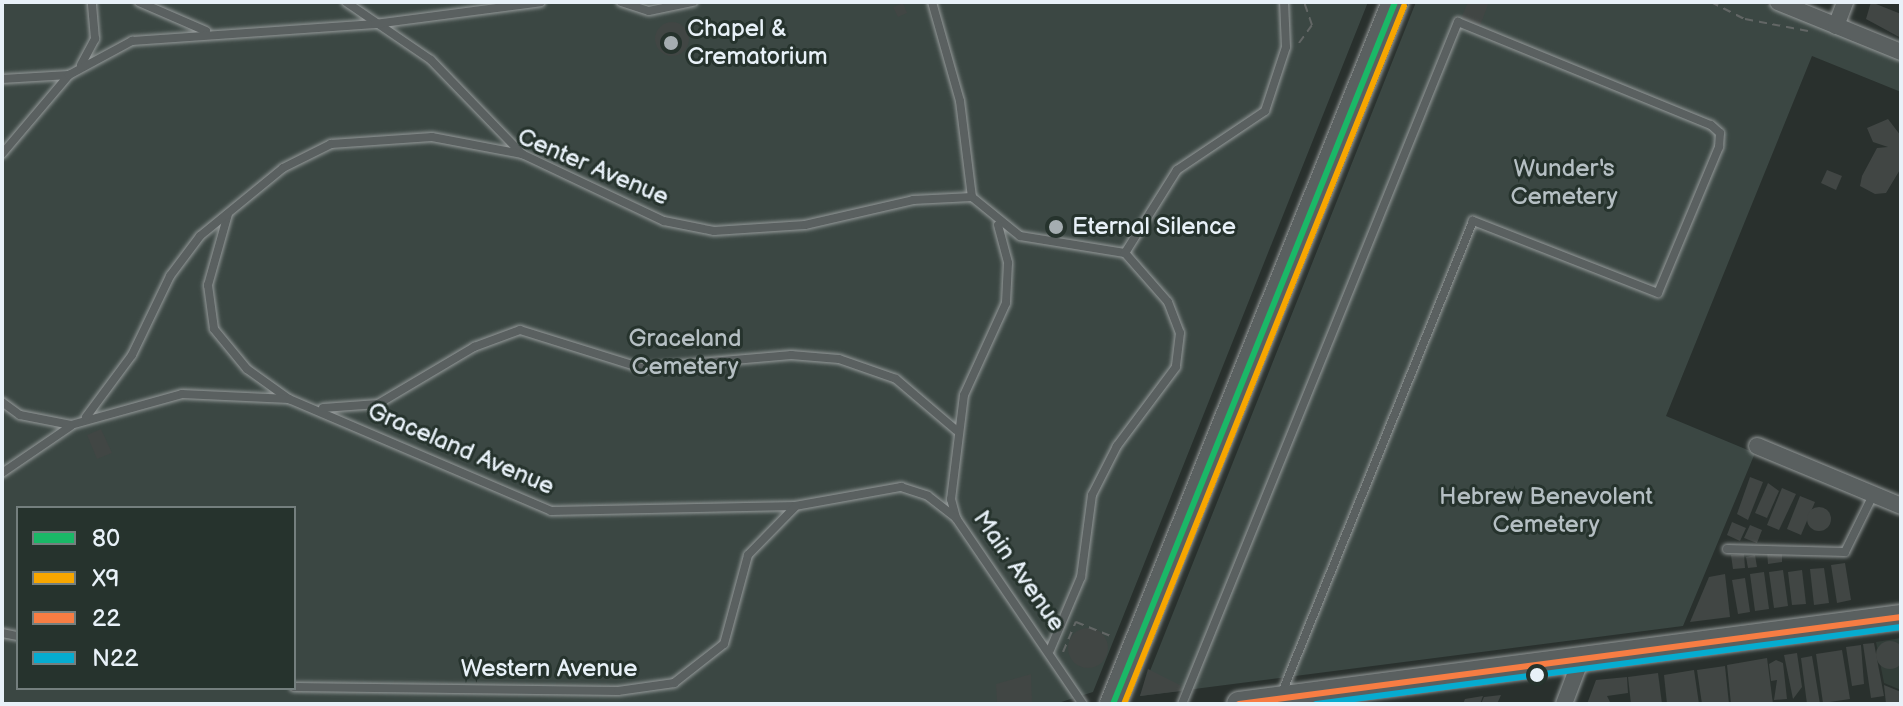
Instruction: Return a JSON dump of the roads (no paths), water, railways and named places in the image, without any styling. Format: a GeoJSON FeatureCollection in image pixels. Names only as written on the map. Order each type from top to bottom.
{"type":"FeatureCollection","features":[{"type":"Feature","properties":{"kind":"main road"},"geometry":{"type":"LineString","coordinates":[[1113,704],[1395,2]]}},
{"type":"Feature","properties":{"kind":"main road"},"geometry":{"type":"LineString","coordinates":[[1239,704],[1382,694],[1581,659],[1901,617]]}},
{"type":"Feature","properties":{"kind":"street"},"geometry":{"type":"LineString","coordinates":[[1778,2],[1901,52]]}},
{"type":"Feature","properties":{"kind":"street"},"geometry":{"type":"LineString","coordinates":[[1836,26],[1845,2]]}},
{"type":"Feature","properties":{"kind":"street"},"geometry":{"type":"LineString","coordinates":[[1757,446],[1901,506]]}},
{"type":"Feature","properties":{"kind":"street"},"geometry":{"type":"LineString","coordinates":[[1564,704],[1581,659]]}},
{"type":"Feature","properties":{"kind":"lane"},"geometry":{"type":"LineString","coordinates":[[2,154],[74,72],[95,39],[92,2]]}},
{"type":"Feature","properties":{"kind":"lane"},"geometry":{"type":"LineString","coordinates":[[139,2],[206,32]]}},
{"type":"Feature","properties":{"kind":"lane"},"geometry":{"type":"LineString","coordinates":[[346,2],[431,60],[522,154]]}},
{"type":"Feature","properties":{"kind":"lane"},"geometry":{"type":"LineString","coordinates":[[2,79],[74,72],[132,41],[206,32],[375,24],[541,2]]}},
{"type":"Feature","properties":{"kind":"lane"},"geometry":{"type":"LineString","coordinates":[[621,2],[649,11],[693,2]]}},
{"type":"Feature","properties":{"kind":"lane"},"geometry":{"type":"LineString","coordinates":[[932,2],[960,101],[972,197],[998,225],[1044,244],[1125,253],[1168,302],[1181,351],[1092,495],[1081,577],[1050,650]]}},
{"type":"Feature","properties":{"kind":"lane"},"geometry":{"type":"LineString","coordinates":[[1125,253],[1177,170],[1265,111],[1286,47],[1284,2]]}},
{"type":"Feature","properties":{"kind":"lane"},"geometry":{"type":"LineString","coordinates":[[1182,704],[1458,22],[1711,125],[1720,133],[1719,147],[1658,293],[1473,221],[1280,699]]}},
{"type":"Feature","properties":{"kind":"lane","name":"Center Avenue"},"geometry":{"type":"LineString","coordinates":[[86,417],[132,355],[180,260],[228,213],[283,168],[331,144],[432,137],[522,154],[664,221],[714,231],[805,225],[913,200],[972,197]]}},
{"type":"Feature","properties":{"kind":"lane"},"geometry":{"type":"LineString","coordinates":[[228,213],[208,285],[214,329],[247,369],[289,399]]}},
{"type":"Feature","properties":{"kind":"lane","name":"Main Avenue"},"geometry":{"type":"LineString","coordinates":[[998,225],[1008,263],[1006,303],[975,364],[956,430],[950,475],[956,518],[1059,662],[1083,704]]}},
{"type":"Feature","properties":{"kind":"lane"},"geometry":{"type":"LineString","coordinates":[[321,408],[378,404],[427,382],[474,347],[520,330],[642,368],[791,355],[839,359],[896,379],[956,430]]}},
{"type":"Feature","properties":{"kind":"lane","name":"Graceland Avenue"},"geometry":{"type":"LineString","coordinates":[[71,425],[86,417],[182,394],[289,399],[321,408],[551,511],[795,506],[901,487],[928,496],[956,518]]}},
{"type":"Feature","properties":{"kind":"lane"},"geometry":{"type":"LineString","coordinates":[[2,402],[20,415],[71,425]]}},
{"type":"Feature","properties":{"kind":"lane"},"geometry":{"type":"LineString","coordinates":[[2,473],[71,425]]}},
{"type":"Feature","properties":{"kind":"lane"},"geometry":{"type":"LineString","coordinates":[[1727,549],[1845,552],[1873,494]]}},
{"type":"Feature","properties":{"kind":"lane","name":"Western Avenue"},"geometry":{"type":"LineString","coordinates":[[296,687],[618,691],[674,683],[724,644],[748,555],[795,506]]}},
{"type":"Feature","properties":{"kind":"place","name":"Chapel & Crematorium"},"geometry":{"type":"Point","coordinates":[671,43]}},
{"type":"Feature","properties":{"kind":"place","name":"Eternal Silence"},"geometry":{"type":"Point","coordinates":[1056,227]}},
{"type":"Feature","properties":{"kind":"park label","name":"Wunder's Cemetery"},"geometry":{"type":"Point","coordinates":[1564,183]}},
{"type":"Feature","properties":{"kind":"park label","name":"Graceland Cemetery"},"geometry":{"type":"Point","coordinates":[685,353]}},
{"type":"Feature","properties":{"kind":"park label","name":"Hebrew Benevolent Cemetery"},"geometry":{"type":"Point","coordinates":[1546,511]}}]}
